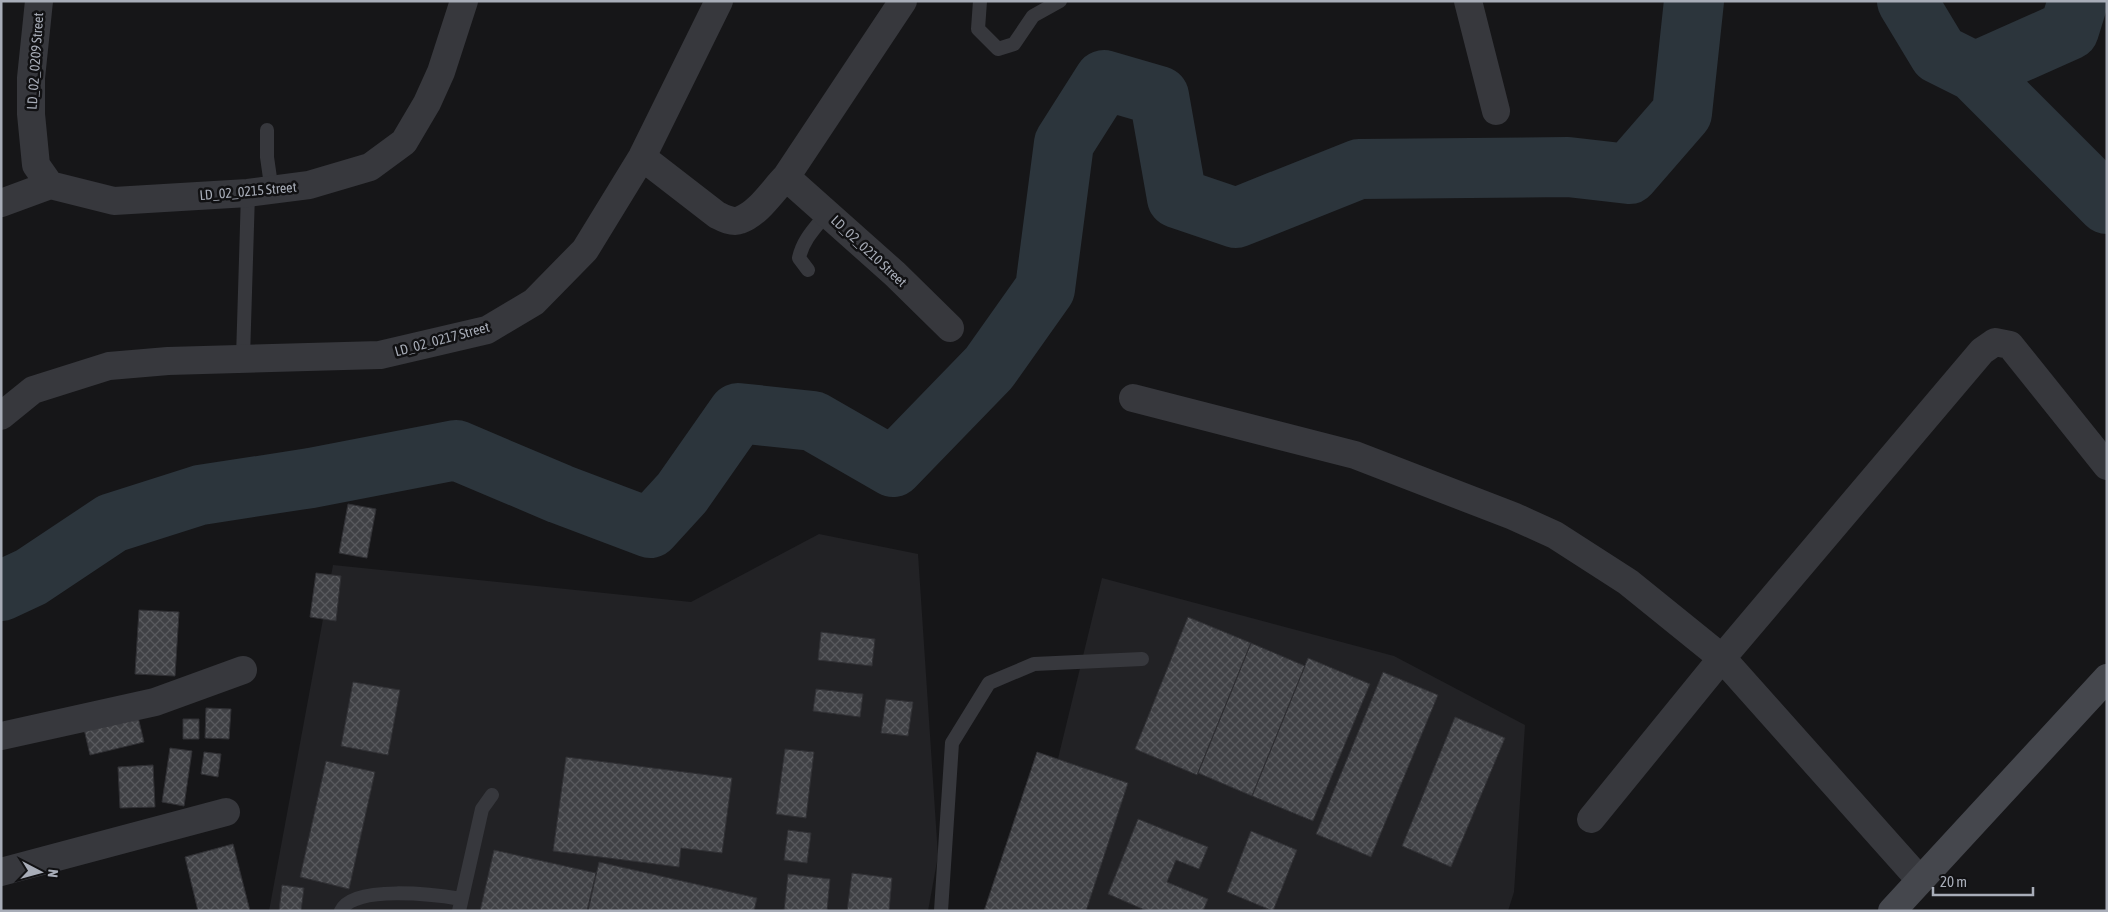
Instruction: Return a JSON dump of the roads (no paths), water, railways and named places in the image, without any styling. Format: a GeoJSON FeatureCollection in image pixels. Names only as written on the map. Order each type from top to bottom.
{"type":"FeatureCollection","features":[{"type":"Feature","properties":{"kind":"main road"},"geometry":{"type":"LineString","coordinates":[[1892,911],[2107,678]]}},
{"type":"Feature","properties":{"kind":"street","name":"LD_02_0209 Street"},"geometry":{"type":"LineString","coordinates":[[39,1],[31,78],[31,114],[36,165],[50,185]]}},
{"type":"Feature","properties":{"kind":"street","name":"LD_02_0215 Street"},"geometry":{"type":"LineString","coordinates":[[50,185],[114,201],[260,193],[309,185],[370,167],[404,142],[427,103],[441,72],[464,1]]}},
{"type":"Feature","properties":{"kind":"street","name":"LD_02_0217 Street"},"geometry":{"type":"LineString","coordinates":[[1,416],[33,390],[109,366],[243,358],[380,355],[487,330],[534,302],[585,250],[642,157],[719,1]]}},
{"type":"Feature","properties":{"kind":"street"},"geometry":{"type":"LineString","coordinates":[[642,157],[717,215],[729,220],[738,221],[752,212],[786,177],[903,1]]}},
{"type":"Feature","properties":{"kind":"street"},"geometry":{"type":"LineString","coordinates":[[1468,1],[1496,111]]}},
{"type":"Feature","properties":{"kind":"street","name":"LD_02_0210 Street"},"geometry":{"type":"LineString","coordinates":[[786,177],[894,274],[950,328]]}},
{"type":"Feature","properties":{"kind":"street"},"geometry":{"type":"LineString","coordinates":[[1,203],[50,185]]}},
{"type":"Feature","properties":{"kind":"street"},"geometry":{"type":"LineString","coordinates":[[1591,819],[1722,658],[1976,358],[1995,342],[2010,345],[2107,466]]}},
{"type":"Feature","properties":{"kind":"street"},"geometry":{"type":"LineString","coordinates":[[1133,398],[1355,455],[1513,516],[1555,535],[1628,582],[1722,658],[1920,880]]}},
{"type":"Feature","properties":{"kind":"street"},"geometry":{"type":"LineString","coordinates":[[1,736],[155,702],[243,670]]}},
{"type":"Feature","properties":{"kind":"street"},"geometry":{"type":"LineString","coordinates":[[1,872],[226,812]]}},
{"type":"Feature","properties":{"kind":"lane"},"geometry":{"type":"LineString","coordinates":[[980,1],[978,29],[998,49],[1014,44],[1033,16],[1060,1]]}},
{"type":"Feature","properties":{"kind":"lane"},"geometry":{"type":"LineString","coordinates":[[243,358],[267,130]]}},
{"type":"Feature","properties":{"kind":"lane"},"geometry":{"type":"LineString","coordinates":[[808,270],[799,258],[801,248],[827,213]]}},
{"type":"Feature","properties":{"kind":"lane"},"geometry":{"type":"LineString","coordinates":[[941,911],[952,744],[989,683],[1034,664],[1142,659]]}},
{"type":"Feature","properties":{"kind":"lane"},"geometry":{"type":"LineString","coordinates":[[342,911],[354,898],[394,893],[460,905],[482,809],[492,796]]}},
{"type":"Feature","properties":{"kind":"waterway"},"geometry":{"type":"LineString","coordinates":[[1,591],[31,577],[112,523],[200,495],[311,478],[456,450],[560,494],[650,528],[682,493],[738,413],[813,421],[893,467],[989,368],[1045,289],[1064,143],[1104,80],[1159,96],[1177,198],[1236,218],[1359,169],[1568,167],[1629,174],[1682,113],[1694,1]]}},
{"type":"Feature","properties":{"kind":"waterway"},"geometry":{"type":"LineString","coordinates":[[1907,1],[1939,54],[1975,72],[2069,30],[2078,1]]}},
{"type":"Feature","properties":{"kind":"waterway"},"geometry":{"type":"LineString","coordinates":[[1975,72],[2107,204]]}}]}
